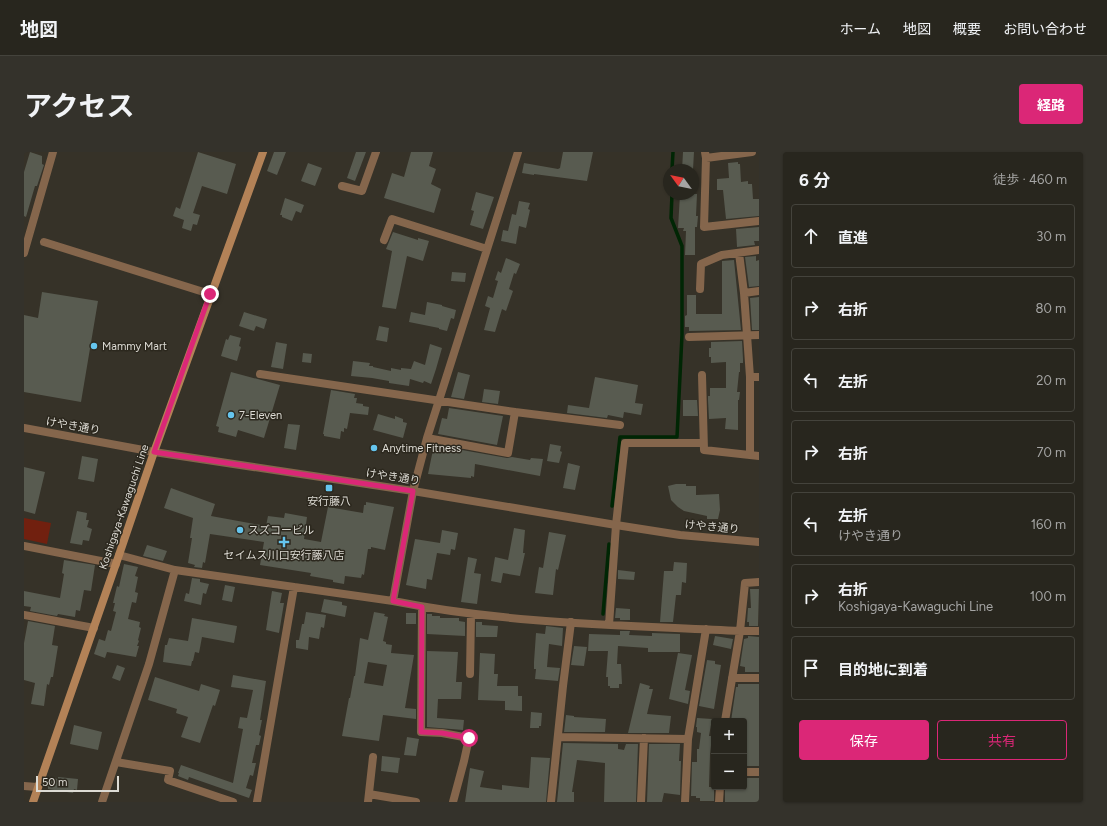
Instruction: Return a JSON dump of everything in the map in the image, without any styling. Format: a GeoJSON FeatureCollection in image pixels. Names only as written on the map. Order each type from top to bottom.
{"type":"FeatureCollection","features":[{"type":"Feature","properties":{"kind":"main road","name":"Koshigaya-Kawaguchi Line"},"geometry":{"type":"LineString","coordinates":[[33,802],[118,560],[154,452],[210,294],[263,152]]}},
{"type":"Feature","properties":{"kind":"street"},"geometry":{"type":"LineString","coordinates":[[24,253],[26,236],[52,152]]}},
{"type":"Feature","properties":{"kind":"street"},"geometry":{"type":"LineString","coordinates":[[342,186],[362,191],[376,152]]}},
{"type":"Feature","properties":{"kind":"street"},"geometry":{"type":"LineString","coordinates":[[393,601],[413,491],[427,438],[518,152]]}},
{"type":"Feature","properties":{"kind":"street"},"geometry":{"type":"LineString","coordinates":[[752,152],[706,155],[704,227],[759,221]]}},
{"type":"Feature","properties":{"kind":"street"},"geometry":{"type":"LineString","coordinates":[[384,240],[392,220],[487,249]]}},
{"type":"Feature","properties":{"kind":"street"},"geometry":{"type":"LineString","coordinates":[[44,242],[210,294]]}},
{"type":"Feature","properties":{"kind":"street"},"geometry":{"type":"LineString","coordinates":[[700,289],[701,264],[722,255],[759,250]]}},
{"type":"Feature","properties":{"kind":"street"},"geometry":{"type":"LineString","coordinates":[[739,253],[748,336],[755,377],[750,455]]}},
{"type":"Feature","properties":{"kind":"street"},"geometry":{"type":"LineString","coordinates":[[744,293],[759,291]]}},
{"type":"Feature","properties":{"kind":"street"},"geometry":{"type":"LineString","coordinates":[[689,337],[759,335]]}},
{"type":"Feature","properties":{"kind":"street"},"geometry":{"type":"LineString","coordinates":[[260,374],[515,412],[620,425]]}},
{"type":"Feature","properties":{"kind":"street"},"geometry":{"type":"LineString","coordinates":[[702,375],[704,450],[759,456]]}},
{"type":"Feature","properties":{"kind":"street"},"geometry":{"type":"LineString","coordinates":[[427,438],[508,452],[515,412]]}},
{"type":"Feature","properties":{"kind":"street","name":"けやき通り"},"geometry":{"type":"LineString","coordinates":[[24,428],[154,452],[413,491],[680,535],[759,542]]}},
{"type":"Feature","properties":{"kind":"street"},"geometry":{"type":"LineString","coordinates":[[609,625],[616,525],[625,443],[703,443]]}},
{"type":"Feature","properties":{"kind":"street"},"geometry":{"type":"LineString","coordinates":[[24,546],[471,614],[609,625],[759,631]]}},
{"type":"Feature","properties":{"kind":"street"},"geometry":{"type":"LineString","coordinates":[[102,802],[149,664],[175,570]]}},
{"type":"Feature","properties":{"kind":"street"},"geometry":{"type":"LineString","coordinates":[[725,718],[740,631],[746,583],[759,582]]}},
{"type":"Feature","properties":{"kind":"street"},"geometry":{"type":"LineString","coordinates":[[257,802],[294,587]]}},
{"type":"Feature","properties":{"kind":"street"},"geometry":{"type":"LineString","coordinates":[[422,607],[421,732],[442,733],[469,738],[452,802]]}},
{"type":"Feature","properties":{"kind":"street"},"geometry":{"type":"LineString","coordinates":[[470,674],[471,614]]}},
{"type":"Feature","properties":{"kind":"street"},"geometry":{"type":"LineString","coordinates":[[24,615],[94,628]]}},
{"type":"Feature","properties":{"kind":"street"},"geometry":{"type":"LineString","coordinates":[[551,802],[562,686],[571,622]]}},
{"type":"Feature","properties":{"kind":"street"},"geometry":{"type":"LineString","coordinates":[[685,802],[688,739],[706,630]]}},
{"type":"Feature","properties":{"kind":"street"},"geometry":{"type":"LineString","coordinates":[[732,678],[759,678]]}},
{"type":"Feature","properties":{"kind":"street"},"geometry":{"type":"LineString","coordinates":[[558,737],[688,739]]}},
{"type":"Feature","properties":{"kind":"street"},"geometry":{"type":"LineString","coordinates":[[641,802],[644,738]]}},
{"type":"Feature","properties":{"kind":"street"},"geometry":{"type":"LineString","coordinates":[[373,757],[368,798],[416,802]]}},
{"type":"Feature","properties":{"kind":"street"},"geometry":{"type":"LineString","coordinates":[[116,762],[170,771],[168,780],[233,802]]}},
{"type":"Feature","properties":{"kind":"street"},"geometry":{"type":"LineString","coordinates":[[747,772],[759,772]]}},
{"type":"Feature","properties":{"kind":"street"},"geometry":{"type":"LineString","coordinates":[[24,786],[37,787]]}},
{"type":"Feature","properties":{"kind":"street"},"geometry":{"type":"LineString","coordinates":[[719,802],[720,790]]}},
{"type":"Feature","properties":{"kind":"shaded area"},"geometry":{"type":"Polygon","coordinates":[[[24,518],[51,523],[47,544],[24,539],[24,518]]]}},
{"type":"Feature","properties":{"kind":"building"},"geometry":{"type":"Polygon","coordinates":[[[30,152],[42,156],[42,164],[44,165],[37,186],[35,186],[26,217],[24,216],[24,172],[30,152]]]}},
{"type":"Feature","properties":{"kind":"building"},"geometry":{"type":"Polygon","coordinates":[[[198,152],[236,164],[227,194],[202,186],[193,213],[200,215],[197,225],[193,224],[191,231],[182,228],[184,220],[173,216],[176,207],[180,209],[198,152]]]}},
{"type":"Feature","properties":{"kind":"building"},"geometry":{"type":"Polygon","coordinates":[[[274,152],[286,152],[277,175],[267,171],[274,152]]]}},
{"type":"Feature","properties":{"kind":"building"},"geometry":{"type":"Polygon","coordinates":[[[356,152],[366,152],[355,181],[347,178],[356,152]]]}},
{"type":"Feature","properties":{"kind":"building"},"geometry":{"type":"Polygon","coordinates":[[[411,152],[433,152],[429,166],[436,169],[431,184],[441,189],[434,213],[384,198],[392,173],[404,177],[411,152]]]}},
{"type":"Feature","properties":{"kind":"building"},"geometry":{"type":"Polygon","coordinates":[[[563,152],[593,152],[587,181],[522,173],[524,163],[558,169],[560,168],[563,152]]]}},
{"type":"Feature","properties":{"kind":"building"},"geometry":{"type":"Polygon","coordinates":[[[683,152],[694,152],[693,164],[682,164],[683,152]]]}},
{"type":"Feature","properties":{"kind":"building"},"geometry":{"type":"Polygon","coordinates":[[[738,162],[738,164],[740,164],[741,182],[748,181],[748,184],[752,184],[753,199],[759,199],[759,216],[726,219],[723,190],[717,190],[717,179],[729,178],[728,163],[738,162]]]}},
{"type":"Feature","properties":{"kind":"building"},"geometry":{"type":"Polygon","coordinates":[[[308,163],[322,168],[315,186],[301,181],[308,163]]]}},
{"type":"Feature","properties":{"kind":"building"},"geometry":{"type":"Polygon","coordinates":[[[476,192],[494,197],[483,229],[470,225],[474,211],[471,210],[476,192]]]}},
{"type":"Feature","properties":{"kind":"building"},"geometry":{"type":"Polygon","coordinates":[[[285,198],[304,205],[301,213],[296,211],[292,221],[280,215],[285,198]]]}},
{"type":"Feature","properties":{"kind":"building"},"geometry":{"type":"Polygon","coordinates":[[[680,200],[697,200],[696,216],[698,216],[697,227],[695,227],[695,255],[685,255],[686,231],[683,231],[684,228],[678,228],[680,200]]]}},
{"type":"Feature","properties":{"kind":"building"},"geometry":{"type":"Polygon","coordinates":[[[519,201],[530,203],[526,228],[519,226],[516,244],[501,241],[503,230],[508,231],[512,214],[516,215],[519,201]]]}},
{"type":"Feature","properties":{"kind":"building"},"geometry":{"type":"Polygon","coordinates":[[[759,227],[759,241],[754,241],[755,245],[737,247],[736,229],[759,227]]]}},
{"type":"Feature","properties":{"kind":"building"},"geometry":{"type":"Polygon","coordinates":[[[393,232],[418,240],[418,238],[429,241],[423,261],[407,256],[396,309],[382,307],[392,251],[386,249],[393,232]]]}},
{"type":"Feature","properties":{"kind":"building"},"geometry":{"type":"Polygon","coordinates":[[[756,256],[756,261],[759,260],[759,286],[749,287],[745,257],[756,256]]]}},
{"type":"Feature","properties":{"kind":"building"},"geometry":{"type":"Polygon","coordinates":[[[506,258],[520,264],[516,274],[514,273],[509,289],[513,291],[506,311],[502,309],[495,332],[484,330],[490,308],[485,306],[488,296],[493,298],[498,281],[495,280],[498,271],[501,273],[506,258]]]}},
{"type":"Feature","properties":{"kind":"building"},"geometry":{"type":"Polygon","coordinates":[[[734,260],[741,330],[689,331],[689,327],[685,327],[685,316],[687,315],[687,295],[696,295],[696,314],[722,314],[722,261],[734,260]]]}},
{"type":"Feature","properties":{"kind":"building"},"geometry":{"type":"Polygon","coordinates":[[[452,272],[466,273],[465,282],[451,281],[452,272]]]}},
{"type":"Feature","properties":{"kind":"building"},"geometry":{"type":"Polygon","coordinates":[[[42,292],[98,301],[81,402],[24,392],[24,315],[38,318],[42,292]]]}},
{"type":"Feature","properties":{"kind":"building"},"geometry":{"type":"Polygon","coordinates":[[[759,297],[759,330],[752,330],[750,298],[759,297]]]}},
{"type":"Feature","properties":{"kind":"building"},"geometry":{"type":"Polygon","coordinates":[[[427,302],[456,310],[454,319],[451,318],[447,331],[409,322],[411,312],[425,315],[427,302]]]}},
{"type":"Feature","properties":{"kind":"building"},"geometry":{"type":"Polygon","coordinates":[[[244,312],[267,319],[264,329],[256,326],[254,331],[239,326],[244,312]]]}},
{"type":"Feature","properties":{"kind":"building"},"geometry":{"type":"Polygon","coordinates":[[[379,326],[389,328],[387,342],[376,340],[379,326]]]}},
{"type":"Feature","properties":{"kind":"building"},"geometry":{"type":"Polygon","coordinates":[[[230,335],[241,338],[239,346],[241,347],[237,361],[221,356],[226,339],[228,340],[230,335]]]}},
{"type":"Feature","properties":{"kind":"building"},"geometry":{"type":"Polygon","coordinates":[[[742,341],[743,363],[740,363],[737,392],[740,392],[738,400],[738,430],[725,429],[726,418],[709,419],[708,396],[710,396],[710,388],[726,388],[726,362],[711,363],[709,348],[711,348],[711,342],[742,341]]]}},
{"type":"Feature","properties":{"kind":"building"},"geometry":{"type":"Polygon","coordinates":[[[276,342],[287,344],[283,369],[271,367],[276,342]]]}},
{"type":"Feature","properties":{"kind":"building"},"geometry":{"type":"Polygon","coordinates":[[[430,344],[442,348],[431,384],[424,381],[423,383],[410,379],[409,386],[389,383],[389,381],[372,378],[351,376],[353,361],[370,363],[369,366],[391,371],[391,368],[401,370],[401,368],[411,369],[414,361],[425,365],[430,344]]]}},
{"type":"Feature","properties":{"kind":"building"},"geometry":{"type":"Polygon","coordinates":[[[303,353],[312,354],[311,363],[302,362],[303,353]]]}},
{"type":"Feature","properties":{"kind":"building"},"geometry":{"type":"Polygon","coordinates":[[[231,372],[280,385],[264,438],[238,430],[236,437],[218,432],[219,427],[216,426],[231,372]]]}},
{"type":"Feature","properties":{"kind":"building"},"geometry":{"type":"Polygon","coordinates":[[[458,372],[470,375],[464,399],[451,397],[458,372]]]}},
{"type":"Feature","properties":{"kind":"building"},"geometry":{"type":"Polygon","coordinates":[[[595,377],[638,385],[635,403],[643,404],[641,415],[624,412],[623,418],[608,415],[607,418],[567,413],[568,405],[589,408],[595,377]]]}},
{"type":"Feature","properties":{"kind":"building"},"geometry":{"type":"Polygon","coordinates":[[[484,389],[500,391],[498,404],[482,402],[484,389]]]}},
{"type":"Feature","properties":{"kind":"building"},"geometry":{"type":"Polygon","coordinates":[[[331,390],[355,394],[354,398],[357,398],[356,403],[369,407],[368,415],[350,413],[347,429],[344,428],[344,432],[341,431],[340,439],[324,436],[323,434],[331,390]]]}},
{"type":"Feature","properties":{"kind":"building"},"geometry":{"type":"Polygon","coordinates":[[[683,400],[697,400],[698,416],[683,416],[683,400]]]}},
{"type":"Feature","properties":{"kind":"building"},"geometry":{"type":"Polygon","coordinates":[[[449,408],[503,416],[497,445],[438,434],[442,418],[447,419],[449,408]]]}},
{"type":"Feature","properties":{"kind":"building"},"geometry":{"type":"Polygon","coordinates":[[[378,414],[395,419],[395,416],[403,419],[403,422],[407,423],[403,438],[373,430],[378,414]]]}},
{"type":"Feature","properties":{"kind":"building"},"geometry":{"type":"Polygon","coordinates":[[[288,424],[300,425],[296,450],[284,448],[288,424]]]}},
{"type":"Feature","properties":{"kind":"building"},"geometry":{"type":"Polygon","coordinates":[[[550,444],[561,446],[560,451],[562,452],[559,463],[547,461],[550,444]]]}},
{"type":"Feature","properties":{"kind":"building"},"geometry":{"type":"Polygon","coordinates":[[[434,445],[507,458],[512,457],[530,460],[531,458],[543,459],[540,476],[475,464],[474,477],[471,476],[471,478],[428,474],[434,445]]]}},
{"type":"Feature","properties":{"kind":"building"},"geometry":{"type":"Polygon","coordinates":[[[82,456],[98,459],[94,482],[78,479],[82,456]]]}},
{"type":"Feature","properties":{"kind":"building"},"geometry":{"type":"Polygon","coordinates":[[[568,463],[580,466],[575,490],[563,488],[568,463]]]}},
{"type":"Feature","properties":{"kind":"building"},"geometry":{"type":"Polygon","coordinates":[[[24,467],[45,472],[35,514],[24,511],[24,467]]]}},
{"type":"Feature","properties":{"kind":"building"},"geometry":{"type":"Polygon","coordinates":[[[676,484],[696,486],[696,495],[719,494],[720,510],[718,519],[707,519],[707,516],[684,511],[678,507],[671,500],[668,486],[676,484]]]}},
{"type":"Feature","properties":{"kind":"building"},"geometry":{"type":"Polygon","coordinates":[[[171,488],[215,504],[211,516],[266,526],[268,516],[284,518],[285,513],[307,517],[304,539],[321,542],[328,507],[363,513],[366,502],[394,507],[385,550],[371,547],[371,549],[368,549],[364,575],[362,574],[361,578],[345,576],[344,584],[333,582],[333,580],[310,576],[311,573],[260,565],[264,542],[210,534],[205,563],[203,562],[202,568],[194,567],[195,565],[188,563],[192,538],[190,538],[193,518],[164,508],[171,488]]]}},
{"type":"Feature","properties":{"kind":"building"},"geometry":{"type":"Polygon","coordinates":[[[77,511],[87,513],[86,520],[89,520],[87,527],[92,529],[89,541],[83,540],[82,545],[70,543],[77,511]]]}},
{"type":"Feature","properties":{"kind":"building"},"geometry":{"type":"Polygon","coordinates":[[[514,528],[525,530],[523,553],[525,553],[520,576],[503,573],[501,583],[491,581],[495,557],[508,560],[514,528]]]}},
{"type":"Feature","properties":{"kind":"building"},"geometry":{"type":"Polygon","coordinates":[[[442,530],[458,533],[455,550],[451,549],[450,555],[437,553],[432,580],[427,579],[426,589],[406,585],[415,539],[440,543],[442,530]]]}},
{"type":"Feature","properties":{"kind":"building"},"geometry":{"type":"Polygon","coordinates":[[[549,532],[566,535],[558,570],[556,569],[553,595],[535,593],[539,567],[543,568],[549,532]]]}},
{"type":"Feature","properties":{"kind":"building"},"geometry":{"type":"Polygon","coordinates":[[[147,545],[167,551],[163,561],[143,556],[147,545]]]}},
{"type":"Feature","properties":{"kind":"building"},"geometry":{"type":"Polygon","coordinates":[[[468,557],[477,559],[474,573],[481,574],[477,604],[461,602],[468,557]]]}},
{"type":"Feature","properties":{"kind":"building"},"geometry":{"type":"Polygon","coordinates":[[[64,560],[95,565],[91,591],[84,590],[80,611],[76,610],[75,617],[58,614],[57,616],[30,611],[31,607],[24,606],[24,591],[60,598],[64,574],[62,573],[64,560]]]}},
{"type":"Feature","properties":{"kind":"building"},"geometry":{"type":"Polygon","coordinates":[[[674,562],[687,563],[686,583],[682,582],[681,595],[676,595],[673,622],[660,622],[664,571],[673,571],[674,562]]]}},
{"type":"Feature","properties":{"kind":"building"},"geometry":{"type":"Polygon","coordinates":[[[124,564],[138,567],[135,576],[138,577],[135,592],[138,593],[136,603],[132,602],[128,619],[140,622],[139,627],[141,628],[137,646],[139,646],[136,657],[107,652],[105,658],[94,654],[99,639],[105,641],[108,630],[111,631],[116,612],[113,611],[115,603],[113,603],[117,586],[119,587],[124,564]]]}},
{"type":"Feature","properties":{"kind":"building"},"geometry":{"type":"Polygon","coordinates":[[[618,570],[635,572],[634,580],[618,579],[618,570]]]}},
{"type":"Feature","properties":{"kind":"building"},"geometry":{"type":"Polygon","coordinates":[[[192,578],[200,579],[200,582],[209,584],[206,594],[203,593],[201,605],[184,601],[186,593],[189,594],[192,578]]]}},
{"type":"Feature","properties":{"kind":"building"},"geometry":{"type":"Polygon","coordinates":[[[225,585],[235,587],[232,602],[222,600],[225,585]]]}},
{"type":"Feature","properties":{"kind":"building"},"geometry":{"type":"Polygon","coordinates":[[[750,589],[759,589],[758,626],[749,626],[749,622],[747,622],[748,608],[751,608],[750,589]]]}},
{"type":"Feature","properties":{"kind":"building"},"geometry":{"type":"Polygon","coordinates":[[[272,591],[282,593],[280,603],[284,603],[279,633],[266,630],[272,591]]]}},
{"type":"Feature","properties":{"kind":"building"},"geometry":{"type":"Polygon","coordinates":[[[324,599],[342,602],[342,605],[347,606],[345,617],[321,612],[324,599]]]}},
{"type":"Feature","properties":{"kind":"building"},"geometry":{"type":"Polygon","coordinates":[[[616,608],[630,609],[630,620],[620,620],[620,618],[615,618],[616,608]]]}},
{"type":"Feature","properties":{"kind":"building"},"geometry":{"type":"Polygon","coordinates":[[[306,612],[326,615],[324,628],[321,627],[319,639],[309,637],[308,650],[296,648],[296,640],[299,640],[306,612]]]}},
{"type":"Feature","properties":{"kind":"building"},"geometry":{"type":"Polygon","coordinates":[[[374,612],[385,614],[384,616],[388,617],[383,641],[386,642],[386,644],[392,645],[391,653],[414,655],[405,708],[416,709],[416,719],[383,715],[379,741],[342,736],[349,698],[355,676],[360,638],[368,640],[374,612]],[[368,662],[364,683],[383,686],[387,665],[368,662]]]}},
{"type":"Feature","properties":{"kind":"building"},"geometry":{"type":"Polygon","coordinates":[[[406,613],[416,613],[416,624],[406,624],[406,613]]]}},
{"type":"Feature","properties":{"kind":"building"},"geometry":{"type":"Polygon","coordinates":[[[427,614],[432,614],[432,616],[440,616],[440,618],[459,618],[459,621],[465,622],[465,636],[427,634],[427,614]]]}},
{"type":"Feature","properties":{"kind":"building"},"geometry":{"type":"Polygon","coordinates":[[[192,618],[237,626],[234,643],[202,637],[199,653],[195,652],[191,666],[163,662],[165,645],[167,645],[169,638],[188,641],[192,618]]]}},
{"type":"Feature","properties":{"kind":"building"},"geometry":{"type":"Polygon","coordinates":[[[28,621],[55,626],[52,645],[58,646],[53,677],[51,677],[49,685],[47,684],[44,706],[31,704],[35,683],[24,680],[24,643],[28,621]]]}},
{"type":"Feature","properties":{"kind":"building"},"geometry":{"type":"Polygon","coordinates":[[[476,622],[482,622],[482,625],[498,626],[497,637],[476,637],[476,622]]]}},
{"type":"Feature","properties":{"kind":"building"},"geometry":{"type":"Polygon","coordinates":[[[546,626],[563,628],[562,646],[549,644],[547,667],[560,668],[558,681],[535,679],[536,669],[534,669],[534,662],[536,633],[545,634],[546,626]]]}},
{"type":"Feature","properties":{"kind":"building"},"geometry":{"type":"Polygon","coordinates":[[[620,631],[630,631],[629,635],[652,636],[652,633],[680,634],[680,652],[648,652],[648,648],[618,646],[617,664],[621,664],[622,684],[619,684],[619,688],[610,688],[610,686],[608,686],[608,677],[606,677],[608,651],[588,651],[589,634],[620,635],[620,631]]]}},
{"type":"Feature","properties":{"kind":"building"},"geometry":{"type":"Polygon","coordinates":[[[715,636],[733,639],[731,649],[713,645],[715,636]]]}},
{"type":"Feature","properties":{"kind":"building"},"geometry":{"type":"Polygon","coordinates":[[[748,636],[759,637],[759,672],[745,672],[745,667],[740,666],[744,639],[748,638],[748,636]]]}},
{"type":"Feature","properties":{"kind":"building"},"geometry":{"type":"Polygon","coordinates":[[[574,646],[587,647],[584,666],[571,665],[574,646]]]}},
{"type":"Feature","properties":{"kind":"building"},"geometry":{"type":"Polygon","coordinates":[[[427,651],[458,652],[456,682],[462,682],[461,699],[438,699],[437,718],[464,720],[463,730],[427,727],[427,651]]]}},
{"type":"Feature","properties":{"kind":"building"},"geometry":{"type":"Polygon","coordinates":[[[480,653],[495,654],[494,674],[498,674],[497,686],[518,686],[518,696],[522,696],[522,711],[505,710],[505,701],[478,700],[480,653]]]}},
{"type":"Feature","properties":{"kind":"building"},"geometry":{"type":"Polygon","coordinates":[[[678,653],[692,655],[685,690],[690,691],[688,704],[669,699],[678,653]]]}},
{"type":"Feature","properties":{"kind":"building"},"geometry":{"type":"Polygon","coordinates":[[[707,660],[715,661],[715,664],[721,665],[714,709],[699,706],[707,660]]]}},
{"type":"Feature","properties":{"kind":"building"},"geometry":{"type":"Polygon","coordinates":[[[117,665],[125,668],[120,681],[112,678],[117,665]]]}},
{"type":"Feature","properties":{"kind":"building"},"geometry":{"type":"Polygon","coordinates":[[[233,675],[266,681],[260,720],[262,720],[259,735],[261,736],[259,745],[256,745],[252,763],[256,763],[253,776],[250,775],[246,788],[252,790],[249,798],[189,777],[188,780],[178,776],[181,765],[233,783],[243,729],[238,728],[240,717],[247,718],[253,690],[231,687],[233,675]]]}},
{"type":"Feature","properties":{"kind":"building"},"geometry":{"type":"Polygon","coordinates":[[[155,677],[199,691],[201,684],[220,690],[215,706],[213,705],[200,743],[181,737],[188,717],[176,713],[177,709],[148,700],[155,677]]]}},
{"type":"Feature","properties":{"kind":"building"},"geometry":{"type":"Polygon","coordinates":[[[640,683],[650,686],[649,689],[653,689],[647,714],[671,716],[669,733],[628,733],[640,683]]]}},
{"type":"Feature","properties":{"kind":"building"},"geometry":{"type":"Polygon","coordinates":[[[738,684],[759,684],[759,766],[747,766],[747,718],[731,718],[736,687],[738,687],[738,684]]]}},
{"type":"Feature","properties":{"kind":"building"},"geometry":{"type":"Polygon","coordinates":[[[531,712],[542,713],[541,726],[539,726],[539,728],[530,728],[531,712]]]}},
{"type":"Feature","properties":{"kind":"building"},"geometry":{"type":"Polygon","coordinates":[[[566,715],[606,719],[605,732],[564,732],[566,715]]]}},
{"type":"Feature","properties":{"kind":"building"},"geometry":{"type":"Polygon","coordinates":[[[697,718],[711,719],[709,736],[711,736],[711,746],[709,787],[711,787],[711,790],[714,790],[714,801],[700,801],[700,798],[691,796],[692,762],[697,762],[697,749],[699,749],[701,733],[697,732],[697,718]]]}},
{"type":"Feature","properties":{"kind":"building"},"geometry":{"type":"Polygon","coordinates":[[[74,725],[102,732],[98,750],[70,744],[74,725]]]}},
{"type":"Feature","properties":{"kind":"building"},"geometry":{"type":"Polygon","coordinates":[[[407,737],[419,739],[416,756],[404,755],[407,737]]]}},
{"type":"Feature","properties":{"kind":"building"},"geometry":{"type":"Polygon","coordinates":[[[563,743],[618,744],[618,749],[624,750],[626,744],[638,744],[636,802],[604,802],[605,763],[577,760],[572,792],[574,792],[574,802],[557,802],[563,743]]]}},
{"type":"Feature","properties":{"kind":"building"},"geometry":{"type":"Polygon","coordinates":[[[649,744],[680,744],[680,795],[664,793],[662,802],[647,802],[649,744]]]}},
{"type":"Feature","properties":{"kind":"building"},"geometry":{"type":"Polygon","coordinates":[[[382,756],[400,758],[398,773],[381,771],[382,756]]]}},
{"type":"Feature","properties":{"kind":"building"},"geometry":{"type":"Polygon","coordinates":[[[531,757],[550,758],[546,802],[465,802],[470,768],[484,771],[480,787],[502,790],[502,785],[529,788],[531,757]]]}},
{"type":"Feature","properties":{"kind":"building"},"geometry":{"type":"Polygon","coordinates":[[[47,777],[58,779],[58,777],[78,779],[77,790],[74,789],[73,793],[48,789],[46,786],[47,777]]]}},
{"type":"Feature","properties":{"kind":"building"},"geometry":{"type":"Polygon","coordinates":[[[747,778],[759,778],[759,802],[725,802],[725,790],[747,790],[747,778]]]}},
{"type":"Feature","properties":{"kind":"waterway"},"geometry":{"type":"LineString","coordinates":[[672,164],[673,152]]}},
{"type":"Feature","properties":{"kind":"waterway"},"geometry":{"type":"LineString","coordinates":[[612,506],[620,437],[677,437],[682,335],[682,246],[671,218],[672,200]]}},
{"type":"Feature","properties":{"kind":"waterway"},"geometry":{"type":"LineString","coordinates":[[603,614],[609,544]]}},
{"type":"Feature","properties":{"kind":"place","name":"Mammy Mart"},"geometry":{"type":"Point","coordinates":[94,346]}},
{"type":"Feature","properties":{"kind":"place","name":"7-Eleven"},"geometry":{"type":"Point","coordinates":[231,415]}},
{"type":"Feature","properties":{"kind":"place","name":"Anytime Fitness"},"geometry":{"type":"Point","coordinates":[374,448]}},
{"type":"Feature","properties":{"kind":"place","name":"安行藤八"},"geometry":{"type":"Point","coordinates":[329,488]}},
{"type":"Feature","properties":{"kind":"place","name":"スズコービル"},"geometry":{"type":"Point","coordinates":[240,530]}},
{"type":"Feature","properties":{"kind":"place","name":"セイムス川口安行藤八店"},"geometry":{"type":"Point","coordinates":[284,542]}},
{"type":"Feature","properties":{"kind":"route"},"geometry":{"type":"LineString","coordinates":[[210,294],[154,452],[413,491],[393,601],[422,607],[421,732],[442,733],[469,738]]}}]}
